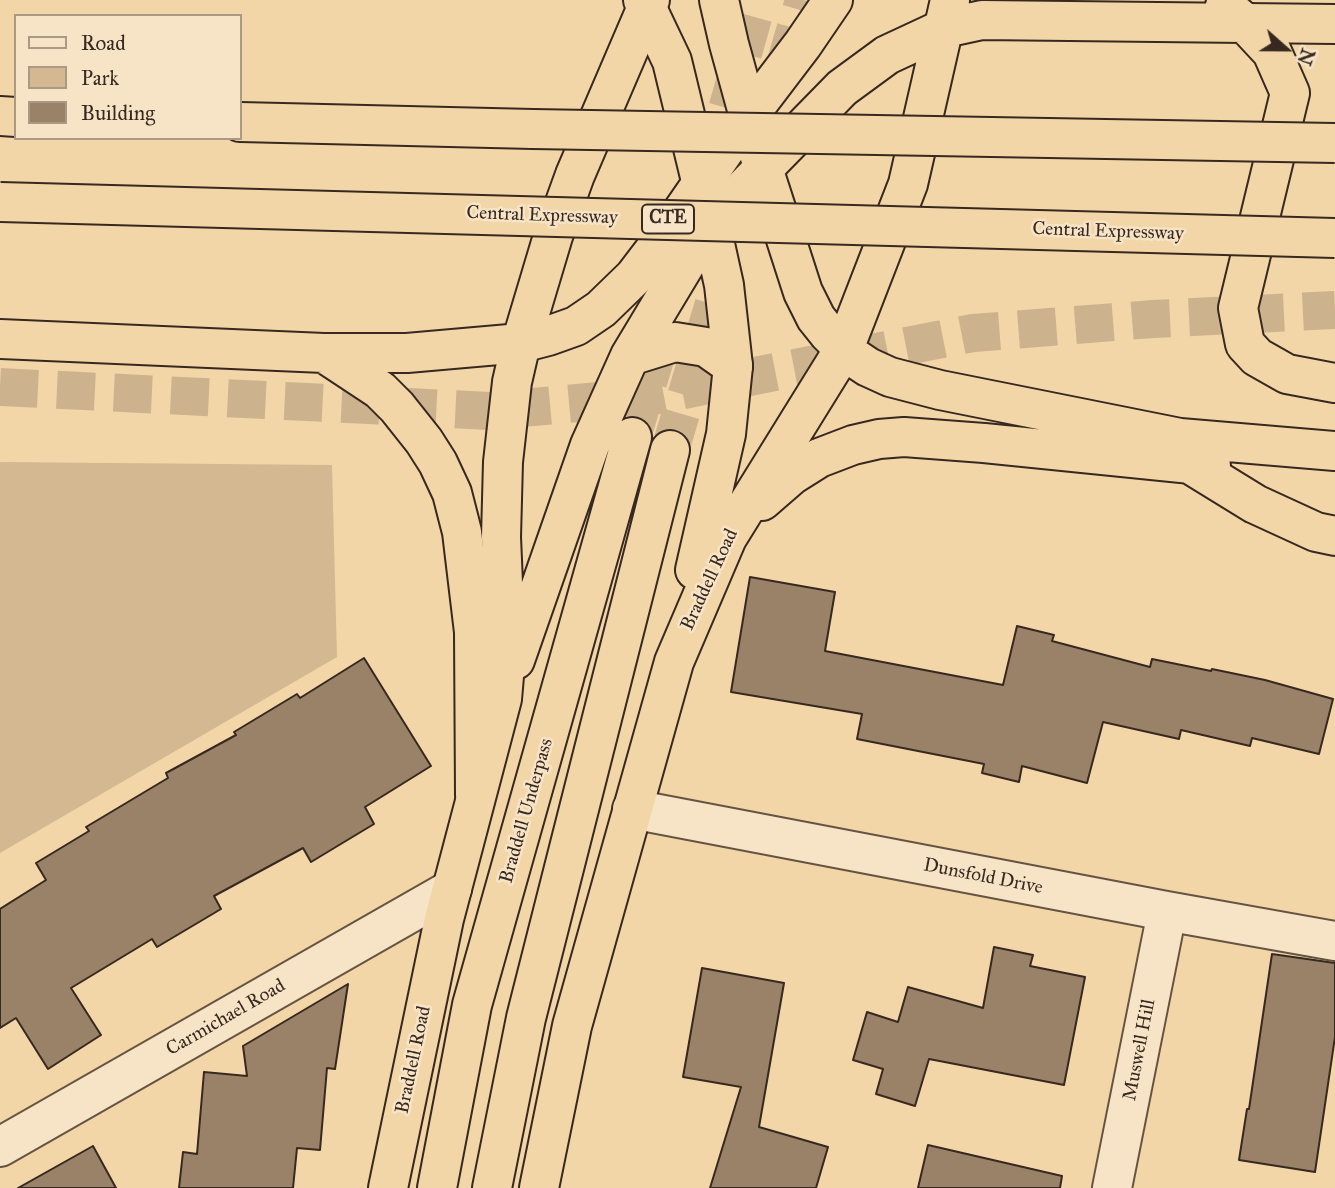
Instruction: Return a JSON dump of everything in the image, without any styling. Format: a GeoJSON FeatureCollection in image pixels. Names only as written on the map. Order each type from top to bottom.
{"type":"FeatureCollection","features":[{"type":"Feature","properties":{"kind":"highway"},"geometry":{"type":"LineString","coordinates":[[719,0],[763,167],[808,305],[828,333],[868,367],[890,377],[940,390],[1180,438],[1335,451]]}},
{"type":"Feature","properties":{"kind":"highway"},"geometry":{"type":"LineString","coordinates":[[0,339],[324,353],[407,353],[521,343],[576,326],[601,309],[634,277],[833,0]]}},
{"type":"Feature","properties":{"kind":"highway"},"geometry":{"type":"LineString","coordinates":[[647,2],[672,61],[702,185],[724,285],[733,366],[726,435],[674,662]]}},
{"type":"Feature","properties":{"kind":"highway","name":"Braddell Road"},"geometry":{"type":"LineString","coordinates":[[388,1188],[433,970],[475,795],[502,699],[506,653],[501,537],[503,462],[512,382],[553,236],[575,175],[647,2]]}},
{"type":"Feature","properties":{"kind":"highway"},"geometry":{"type":"LineString","coordinates":[[1232,11],[1272,52],[1290,93],[1238,308],[1245,344],[1257,357],[1287,374],[1335,383]]}},
{"type":"Feature","properties":{"kind":"highway"},"geometry":{"type":"LineString","coordinates":[[502,699],[590,445],[630,356],[710,223],[842,88],[948,14],[982,20],[1232,11],[1335,24]]}},
{"type":"Feature","properties":{"kind":"highway","name":"Braddell Road"},"geometry":{"type":"LineString","coordinates":[[539,1188],[572,1026],[674,662],[727,538],[844,349],[908,184],[948,14]]}},
{"type":"Feature","properties":{"kind":"highway"},"geometry":{"type":"LineString","coordinates":[[242,122],[1335,143]]}},
{"type":"Feature","properties":{"kind":"highway","name":"Central Expressway"},"geometry":{"type":"LineString","coordinates":[[0,201],[1335,238]]}},
{"type":"Feature","properties":{"kind":"highway"},"geometry":{"type":"LineString","coordinates":[[630,356],[675,342],[706,347],[733,366]]}},
{"type":"Feature","properties":{"kind":"highway"},"geometry":{"type":"LineString","coordinates":[[324,353],[380,390],[397,407],[424,441],[452,493],[462,532],[474,632],[475,795]]}},
{"type":"Feature","properties":{"kind":"highway","name":"Braddell Underpass"},"geometry":{"type":"LineString","coordinates":[[437,1188],[472,1005],[632,437]]}},
{"type":"Feature","properties":{"kind":"highway"},"geometry":{"type":"LineString","coordinates":[[727,538],[771,492],[793,475],[819,458],[878,439],[905,437],[984,443],[1298,474],[1335,474]]}},
{"type":"Feature","properties":{"kind":"highway"},"geometry":{"type":"LineString","coordinates":[[492,1188],[526,1018],[670,450]]}},
{"type":"Feature","properties":{"kind":"highway"},"geometry":{"type":"LineString","coordinates":[[1190,464],[1255,504],[1316,532],[1335,536]]}},
{"type":"Feature","properties":{"kind":"street","name":"Dunsfold Drive"},"geometry":{"type":"LineString","coordinates":[[632,809],[1335,941]]}},
{"type":"Feature","properties":{"kind":"street","name":"Carmichael Road"},"geometry":{"type":"LineString","coordinates":[[1,1147],[452,889]]}},
{"type":"Feature","properties":{"kind":"street","name":"Muswell Hill"},"geometry":{"type":"LineString","coordinates":[[1112,1188],[1166,911]]}},
{"type":"Feature","properties":{"kind":"green space"},"geometry":{"type":"Polygon","coordinates":[[[0,462],[332,465],[337,657],[0,853],[0,462]]]}},
{"type":"Feature","properties":{"kind":"building"},"geometry":{"type":"Polygon","coordinates":[[[750,577],[835,592],[825,651],[1003,685],[1017,626],[1054,635],[1052,641],[1150,667],[1152,659],[1211,671],[1212,669],[1333,699],[1319,754],[1252,738],[1250,746],[1181,730],[1179,739],[1103,722],[1087,783],[1022,766],[1019,782],[982,773],[984,764],[857,739],[862,714],[731,692],[750,577]]]}},
{"type":"Feature","properties":{"kind":"building"},"geometry":{"type":"Polygon","coordinates":[[[364,658],[431,766],[365,807],[374,824],[311,862],[303,848],[214,896],[221,909],[157,947],[152,939],[71,988],[101,1035],[48,1069],[16,1018],[0,1028],[0,909],[46,880],[36,863],[89,831],[86,827],[168,778],[166,773],[236,735],[234,732],[297,694],[300,698],[364,658]]]}},
{"type":"Feature","properties":{"kind":"building"},"geometry":{"type":"Polygon","coordinates":[[[994,947],[1033,955],[1030,966],[1085,977],[1064,1085],[929,1059],[915,1106],[876,1094],[883,1069],[853,1060],[867,1012],[898,1022],[908,987],[983,1008],[994,947]]]}},
{"type":"Feature","properties":{"kind":"building"},"geometry":{"type":"Polygon","coordinates":[[[1272,954],[1335,963],[1335,1037],[1315,1172],[1239,1160],[1272,954]]]}},
{"type":"Feature","properties":{"kind":"building"},"geometry":{"type":"Polygon","coordinates":[[[702,968],[784,983],[759,1127],[828,1147],[816,1188],[710,1188],[741,1087],[683,1077],[702,968]]]}},
{"type":"Feature","properties":{"kind":"building"},"geometry":{"type":"Polygon","coordinates":[[[348,984],[335,1069],[327,1068],[320,1150],[297,1148],[293,1188],[179,1188],[183,1152],[197,1154],[204,1072],[247,1076],[243,1046],[348,984]]]}},
{"type":"Feature","properties":{"kind":"building"},"geometry":{"type":"Polygon","coordinates":[[[928,1145],[1062,1176],[1060,1188],[918,1188],[928,1145]]]}},
{"type":"Feature","properties":{"kind":"building"},"geometry":{"type":"Polygon","coordinates":[[[93,1146],[116,1188],[18,1188],[93,1146]]]}},
{"type":"Feature","properties":{"kind":"tunnel"},"geometry":{"type":"LineString","coordinates":[[712,163],[758,0]]}},
{"type":"Feature","properties":{"kind":"tunnel"},"geometry":{"type":"LineString","coordinates":[[785,65],[804,0]]}},
{"type":"Feature","properties":{"kind":"tunnel"},"geometry":{"type":"LineString","coordinates":[[670,450],[724,270]]}},
{"type":"Feature","properties":{"kind":"tunnel"},"geometry":{"type":"LineString","coordinates":[[0,387],[490,411],[653,396],[973,333],[1153,319],[1335,310]]}},
{"type":"Feature","properties":{"kind":"tunnel"},"geometry":{"type":"LineString","coordinates":[[632,437],[667,318]]}}]}
